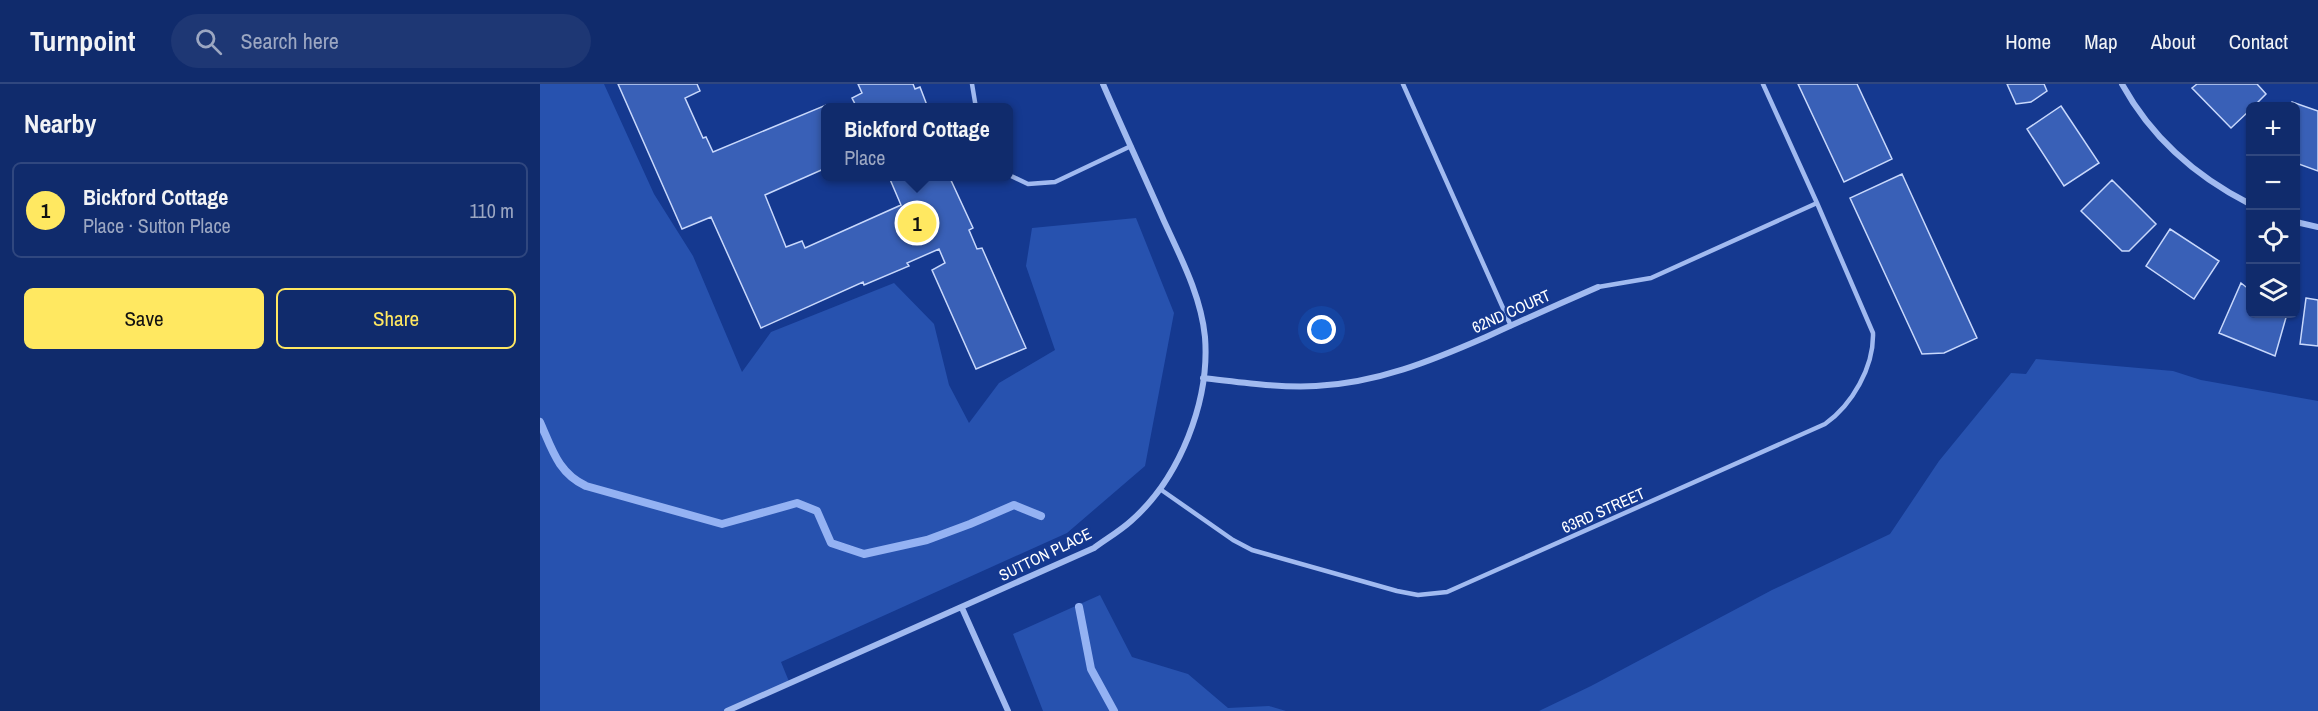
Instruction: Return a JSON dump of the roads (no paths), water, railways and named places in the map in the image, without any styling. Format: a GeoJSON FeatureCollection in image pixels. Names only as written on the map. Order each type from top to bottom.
{"type":"FeatureCollection","features":[{"type":"Feature","properties":{"kind":"street","name":"SUTTON PLACE"},"geometry":{"type":"LineString","coordinates":[[727,711],[1094,548],[1131,521],[1160,489],[1186,447],[1200,403],[1203,378],[1205,337],[1198,302],[1103,84]]}},
{"type":"Feature","properties":{"kind":"street"},"geometry":{"type":"LineString","coordinates":[[2122,84],[2130,99],[2155,132],[2187,164],[2224,191],[2246,202]]}},
{"type":"Feature","properties":{"kind":"street"},"geometry":{"type":"LineString","coordinates":[[2300,223],[2318,227]]}},
{"type":"Feature","properties":{"kind":"street","name":"62ND COURT"},"geometry":{"type":"LineString","coordinates":[[1203,378],[1267,385],[1316,386],[1362,381],[1404,371],[1598,287]]}},
{"type":"Feature","properties":{"kind":"street"},"geometry":{"type":"LineString","coordinates":[[962,608],[1008,711]]}},
{"type":"Feature","properties":{"kind":"lane"},"geometry":{"type":"LineString","coordinates":[[972,84],[975,103]]}},
{"type":"Feature","properties":{"kind":"lane"},"geometry":{"type":"LineString","coordinates":[[1403,84],[1511,326]]}},
{"type":"Feature","properties":{"kind":"lane","name":"63RD STREET"},"geometry":{"type":"LineString","coordinates":[[1160,489],[1233,540],[1260,553],[1418,595],[1447,592],[1461,587],[1825,424],[1839,414],[1867,368],[1874,350],[1872,333],[1763,84]]}},
{"type":"Feature","properties":{"kind":"lane"},"geometry":{"type":"LineString","coordinates":[[1013,177],[1028,184],[1055,182],[1131,146]]}},
{"type":"Feature","properties":{"kind":"lane","name":"62ND COURT"},"geometry":{"type":"LineString","coordinates":[[1598,287],[1651,278],[1817,203]]}},
{"type":"Feature","properties":{"kind":"waterway"},"geometry":{"type":"LineString","coordinates":[[540,422],[552,451],[562,467],[576,481],[586,486],[722,524],[797,503],[817,511],[831,543],[864,554],[927,540],[1014,505],[1041,516]]}},
{"type":"Feature","properties":{"kind":"waterway"},"geometry":{"type":"LineString","coordinates":[[1079,607],[1091,669],[1114,711]]}},
{"type":"Feature","properties":{"kind":"place","name":"Bickford Cottage"},"geometry":{"type":"Point","coordinates":[917,223]}}]}
